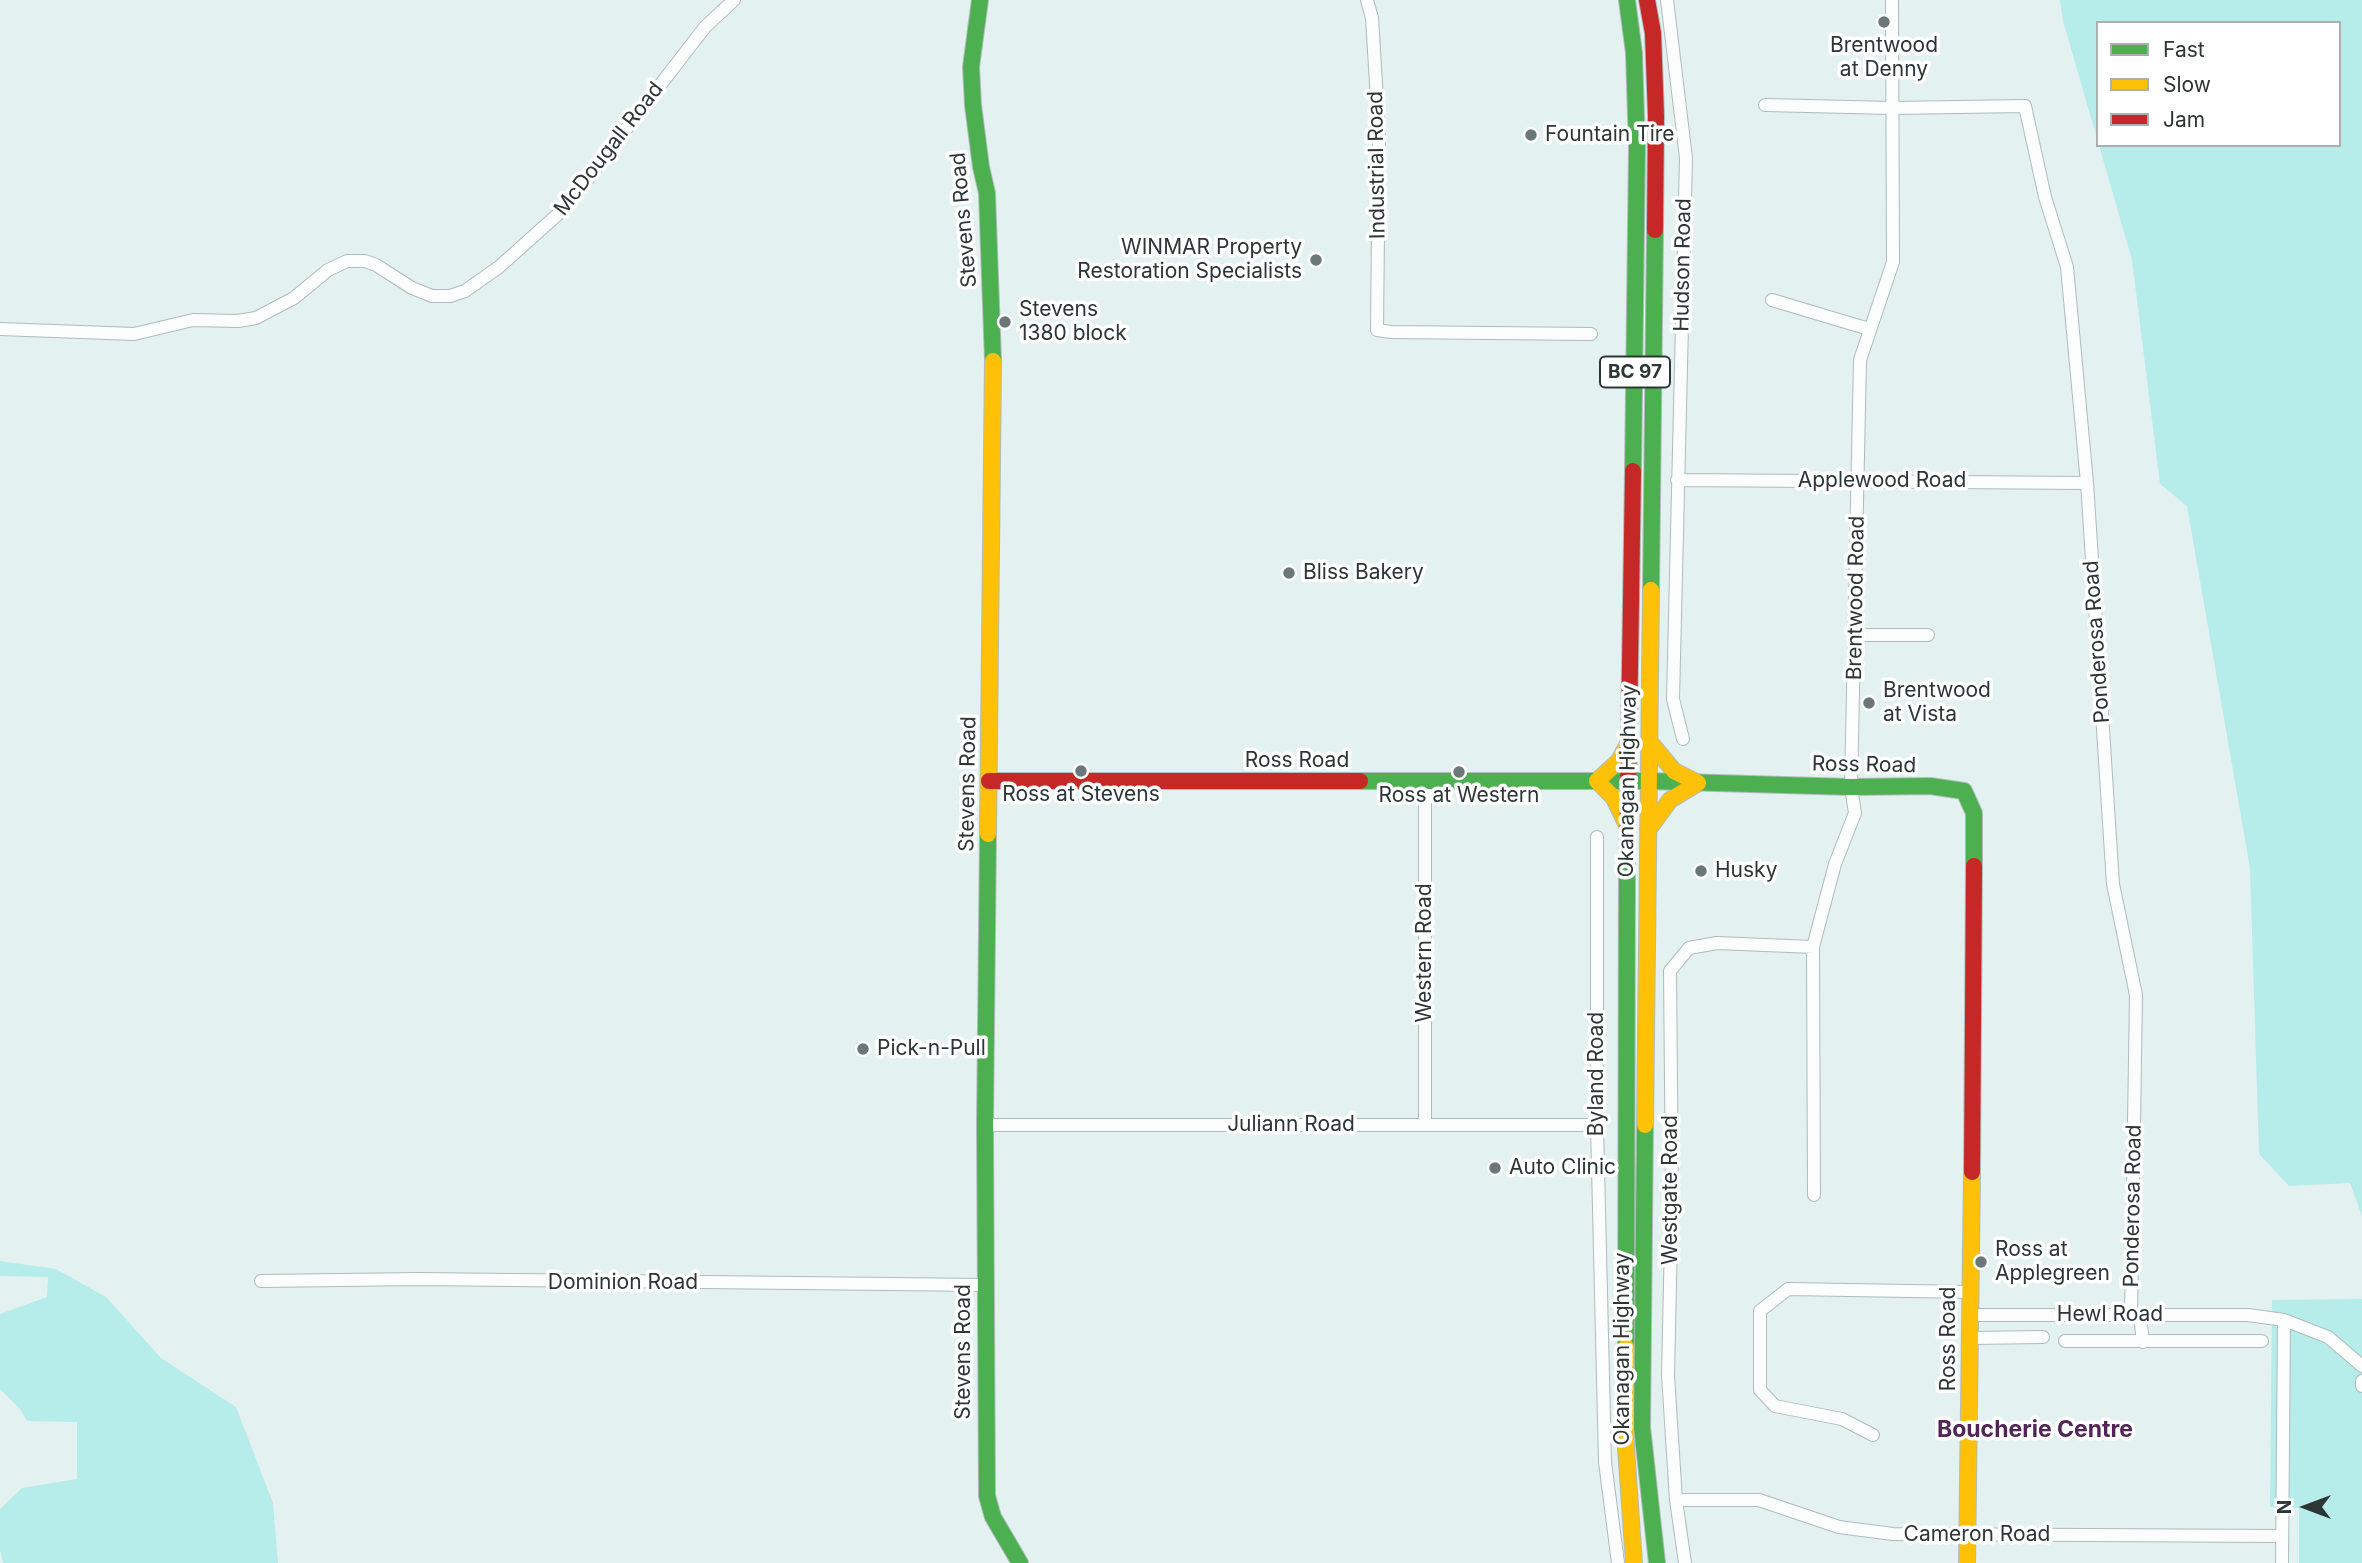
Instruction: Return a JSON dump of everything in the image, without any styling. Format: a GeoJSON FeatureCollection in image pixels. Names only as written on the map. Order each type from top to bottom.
{"type":"FeatureCollection","features":[{"type":"Feature","properties":{"kind":"main road","name":"Stevens Road"},"geometry":{"type":"LineString","coordinates":[[980,0],[971,67],[972,104],[987,193],[993,325],[985,1125],[987,1496],[993,1517],[1020,1563]]}},
{"type":"Feature","properties":{"kind":"main road","name":"Okanagan Highway"},"geometry":{"type":"LineString","coordinates":[[1627,0],[1634,53],[1637,147],[1627,781],[1626,1448],[1634,1563]]}},
{"type":"Feature","properties":{"kind":"main road","name":"Okanagan Highway"},"geometry":{"type":"LineString","coordinates":[[1647,0],[1653,33],[1656,116],[1642,1427],[1657,1563]]}},
{"type":"Feature","properties":{"kind":"main road"},"geometry":{"type":"LineString","coordinates":[[1649,741],[1674,771],[1698,783]]}},
{"type":"Feature","properties":{"kind":"main road"},"geometry":{"type":"LineString","coordinates":[[1627,827],[1614,799],[1597,781],[1619,761],[1628,744]]}},
{"type":"Feature","properties":{"kind":"main road","name":"Ross Road"},"geometry":{"type":"LineString","coordinates":[[989,781],[1627,781],[1852,787],[1930,786],[1964,791],[1974,813],[1967,1563]]}},
{"type":"Feature","properties":{"kind":"main road"},"geometry":{"type":"LineString","coordinates":[[1648,830],[1670,800],[1698,783]]}},
{"type":"Feature","properties":{"kind":"street","name":"McDougall Road"},"geometry":{"type":"LineString","coordinates":[[0,329],[134,334],[192,320],[238,321],[256,318],[294,298],[328,270],[347,261],[365,261],[376,265],[412,288],[432,296],[450,296],[464,291],[499,267],[566,207],[705,27],[734,0]]}},
{"type":"Feature","properties":{"kind":"street","name":"Industrial Road"},"geometry":{"type":"LineString","coordinates":[[1367,0],[1372,18],[1379,133],[1377,330],[1591,334]]}},
{"type":"Feature","properties":{"kind":"street","name":"Hudson Road"},"geometry":{"type":"LineString","coordinates":[[1667,0],[1686,158],[1673,699],[1683,739]]}},
{"type":"Feature","properties":{"kind":"street","name":"Brentwood Road"},"geometry":{"type":"LineString","coordinates":[[1814,1195],[1813,947],[1835,864],[1855,813],[1852,787],[1860,360],[1868,329],[1893,262],[1892,0]]}},
{"type":"Feature","properties":{"kind":"street"},"geometry":{"type":"LineString","coordinates":[[1765,105],[1892,108]]}},
{"type":"Feature","properties":{"kind":"street","name":"Ponderosa Road"},"geometry":{"type":"LineString","coordinates":[[1892,108],[2025,106],[2045,197],[2067,267],[2087,483],[2113,884],[2137,995],[2136,1315],[2143,1342]]}},
{"type":"Feature","properties":{"kind":"street"},"geometry":{"type":"LineString","coordinates":[[1772,300],[1868,329]]}},
{"type":"Feature","properties":{"kind":"street","name":"Applewood Road"},"geometry":{"type":"LineString","coordinates":[[1677,480],[2087,483]]}},
{"type":"Feature","properties":{"kind":"street"},"geometry":{"type":"LineString","coordinates":[[1856,635],[1928,635]]}},
{"type":"Feature","properties":{"kind":"street","name":"Western Road"},"geometry":{"type":"LineString","coordinates":[[1424,1125],[1425,782]]}},
{"type":"Feature","properties":{"kind":"street","name":"Byland Road"},"geometry":{"type":"LineString","coordinates":[[1597,837],[1597,1125],[1605,1462],[1618,1563]]}},
{"type":"Feature","properties":{"kind":"street","name":"Westgate Road"},"geometry":{"type":"LineString","coordinates":[[1685,1563],[1676,1500],[1668,1375],[1672,1193],[1670,971],[1689,948],[1717,943],[1813,947]]}},
{"type":"Feature","properties":{"kind":"street","name":"Juliann Road"},"geometry":{"type":"LineString","coordinates":[[985,1125],[1597,1125]]}},
{"type":"Feature","properties":{"kind":"street","name":"Dominion Road"},"geometry":{"type":"LineString","coordinates":[[261,1281],[419,1279],[985,1285]]}},
{"type":"Feature","properties":{"kind":"street"},"geometry":{"type":"LineString","coordinates":[[1873,1435],[1842,1419],[1775,1406],[1760,1390],[1760,1311],[1788,1289],[1970,1292]]}},
{"type":"Feature","properties":{"kind":"street","name":"Hewl Road"},"geometry":{"type":"LineString","coordinates":[[1971,1315],[2248,1315],[2284,1320],[2328,1337],[2362,1366]]}},
{"type":"Feature","properties":{"kind":"street"},"geometry":{"type":"LineString","coordinates":[[2282,1563],[2284,1320]]}},
{"type":"Feature","properties":{"kind":"street","name":"Hewl Road"},"geometry":{"type":"LineString","coordinates":[[1971,1338],[2043,1338]]}},
{"type":"Feature","properties":{"kind":"street","name":"Hewl Road"},"geometry":{"type":"LineString","coordinates":[[2065,1341],[2262,1341]]}},
{"type":"Feature","properties":{"kind":"street","name":"Cameron Road"},"geometry":{"type":"LineString","coordinates":[[1676,1500],[1759,1500],[1839,1527],[1893,1534],[2282,1536]]}},
{"type":"Feature","properties":{"kind":"shaded area"},"geometry":{"type":"Polygon","coordinates":[[[2060,0],[2362,0],[2362,1216],[2350,1183],[2289,1186],[2259,1154],[2250,868],[2187,506],[2160,484],[2132,260],[2100,147],[2341,147],[2341,21],[2096,21],[2096,135],[2063,21],[2060,0]]]}},
{"type":"Feature","properties":{"kind":"shaded area"},"geometry":{"type":"Polygon","coordinates":[[[0,1261],[56,1269],[106,1297],[161,1358],[236,1407],[273,1503],[278,1563],[3,1563],[0,1550],[0,1509],[22,1488],[77,1479],[77,1422],[27,1421],[20,1409],[0,1389],[0,1314],[47,1297],[48,1277],[0,1276],[0,1261]]]}},
{"type":"Feature","properties":{"kind":"shaded area"},"geometry":{"type":"Polygon","coordinates":[[[2362,1299],[2362,1563],[2299,1563],[2299,1508],[2270,1507],[2272,1300],[2362,1299]]]}},
{"type":"Feature","properties":{"kind":"traffic: fast"},"geometry":{"type":"LineString","coordinates":[[980,0],[971,67],[973,105],[987,193],[993,361]]}},
{"type":"Feature","properties":{"kind":"traffic: fast"},"geometry":{"type":"LineString","coordinates":[[1627,0],[1634,53],[1637,147],[1633,471]]}},
{"type":"Feature","properties":{"kind":"traffic: fast"},"geometry":{"type":"LineString","coordinates":[[1651,590],[1655,230]]}},
{"type":"Feature","properties":{"kind":"traffic: fast"},"geometry":{"type":"LineString","coordinates":[[1360,781],[1649,781],[1851,787],[1930,786],[1964,791],[1974,813],[1974,866]]}},
{"type":"Feature","properties":{"kind":"traffic: fast"},"geometry":{"type":"LineString","coordinates":[[988,834],[985,1125],[987,1496],[993,1517],[1020,1563]]}},
{"type":"Feature","properties":{"kind":"traffic: fast"},"geometry":{"type":"LineString","coordinates":[[1626,1347],[1627,860]]}},
{"type":"Feature","properties":{"kind":"traffic: fast"},"geometry":{"type":"LineString","coordinates":[[1645,1125],[1642,1427],[1657,1563]]}},
{"type":"Feature","properties":{"kind":"traffic: slow"},"geometry":{"type":"LineString","coordinates":[[988,834],[993,361]]}},
{"type":"Feature","properties":{"kind":"traffic: slow"},"geometry":{"type":"LineString","coordinates":[[1645,1125],[1651,590]]}},
{"type":"Feature","properties":{"kind":"traffic: slow"},"geometry":{"type":"LineString","coordinates":[[1649,741],[1674,771],[1698,783]]}},
{"type":"Feature","properties":{"kind":"traffic: slow"},"geometry":{"type":"LineString","coordinates":[[1625,821],[1614,798],[1597,781],[1619,761],[1628,744]]}},
{"type":"Feature","properties":{"kind":"traffic: slow"},"geometry":{"type":"LineString","coordinates":[[1648,830],[1670,800],[1698,783]]}},
{"type":"Feature","properties":{"kind":"traffic: slow"},"geometry":{"type":"LineString","coordinates":[[1967,1563],[1972,1172]]}},
{"type":"Feature","properties":{"kind":"traffic: slow"},"geometry":{"type":"LineString","coordinates":[[1626,1347],[1626,1448],[1634,1563]]}},
{"type":"Feature","properties":{"kind":"traffic: jam"},"geometry":{"type":"LineString","coordinates":[[1647,0],[1653,33],[1656,116],[1655,230]]}},
{"type":"Feature","properties":{"kind":"traffic: jam"},"geometry":{"type":"LineString","coordinates":[[1627,860],[1633,471]]}},
{"type":"Feature","properties":{"kind":"traffic: jam"},"geometry":{"type":"LineString","coordinates":[[989,781],[1360,781]]}},
{"type":"Feature","properties":{"kind":"traffic: jam"},"geometry":{"type":"LineString","coordinates":[[1972,1172],[1974,866]]}},
{"type":"Feature","properties":{"kind":"place","name":"Brentwood at Denny"},"geometry":{"type":"Point","coordinates":[1884,22]}},
{"type":"Feature","properties":{"kind":"place","name":"Fountain Tire"},"geometry":{"type":"Point","coordinates":[1531,135]}},
{"type":"Feature","properties":{"kind":"place","name":"WINMAR Property Restoration Specialists"},"geometry":{"type":"Point","coordinates":[1316,260]}},
{"type":"Feature","properties":{"kind":"place","name":"Stevens 1380 block"},"geometry":{"type":"Point","coordinates":[1005,322]}},
{"type":"Feature","properties":{"kind":"place","name":"Bliss Bakery"},"geometry":{"type":"Point","coordinates":[1289,573]}},
{"type":"Feature","properties":{"kind":"place","name":"Brentwood at Vista"},"geometry":{"type":"Point","coordinates":[1869,703]}},
{"type":"Feature","properties":{"kind":"place","name":"Ross at Stevens"},"geometry":{"type":"Point","coordinates":[1081,771]}},
{"type":"Feature","properties":{"kind":"place","name":"Ross at Western"},"geometry":{"type":"Point","coordinates":[1459,772]}},
{"type":"Feature","properties":{"kind":"place","name":"Husky"},"geometry":{"type":"Point","coordinates":[1701,871]}},
{"type":"Feature","properties":{"kind":"place","name":"Pick-n-Pull"},"geometry":{"type":"Point","coordinates":[863,1049]}},
{"type":"Feature","properties":{"kind":"place","name":"Auto Clinic"},"geometry":{"type":"Point","coordinates":[1495,1168]}},
{"type":"Feature","properties":{"kind":"place","name":"Ross at Applegreen"},"geometry":{"type":"Point","coordinates":[1981,1262]}},
{"type":"Feature","properties":{"kind":"district","name":"Boucherie Centre"},"geometry":{"type":"Point","coordinates":[2035,1430]}}]}
